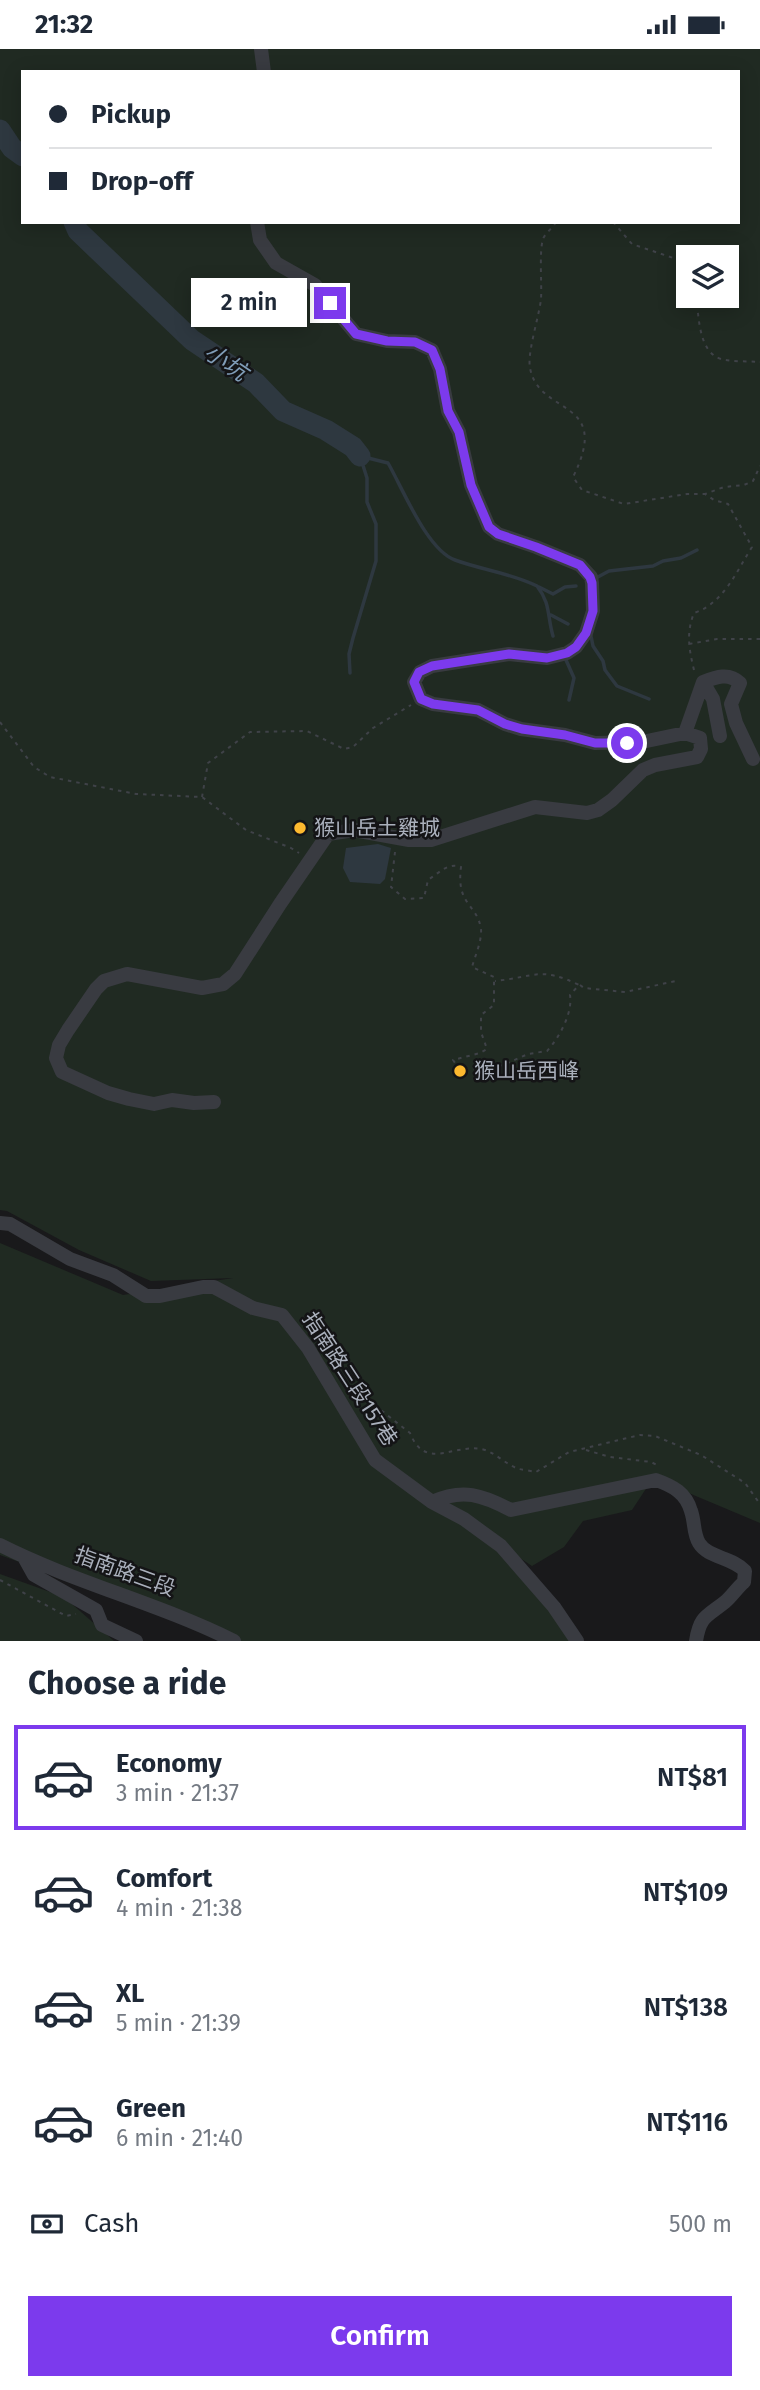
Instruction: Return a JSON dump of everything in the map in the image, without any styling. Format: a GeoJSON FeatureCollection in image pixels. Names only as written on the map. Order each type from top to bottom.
{"type":"FeatureCollection","features":[{"type":"Feature","properties":{"kind":"street"},"geometry":{"type":"LineString","coordinates":[[261,49],[264,70]]}},
{"type":"Feature","properties":{"kind":"street"},"geometry":{"type":"LineString","coordinates":[[214,1102],[173,1100],[154,1104],[108,1093],[62,1072],[56,1058],[60,1045],[104,981],[127,974],[202,988],[223,984],[245,961],[323,839],[333,833],[354,831],[431,840],[536,807],[587,813],[598,810],[612,800],[643,770],[697,757],[701,749],[700,738],[685,733],[642,742],[595,743],[565,735],[522,729],[505,724],[478,710],[433,704],[421,699],[414,682],[419,672],[432,666],[509,654],[555,657],[576,647],[586,633],[593,611],[590,577],[580,565],[498,534],[489,527],[471,485],[459,432],[448,411],[440,369],[432,350],[415,342],[387,341],[356,334],[315,285],[276,263],[260,240],[257,224]]}},
{"type":"Feature","properties":{"kind":"street"},"geometry":{"type":"LineString","coordinates":[[685,733],[703,682],[719,675],[734,678],[740,683],[731,705],[736,723],[753,758]]}},
{"type":"Feature","properties":{"kind":"street"},"geometry":{"type":"LineString","coordinates":[[703,682],[713,699],[720,736]]}},
{"type":"Feature","properties":{"kind":"street","name":"指南路三段157巷"},"geometry":{"type":"LineString","coordinates":[[0,1223],[10,1224],[70,1259],[113,1275],[146,1296],[214,1287],[253,1308],[282,1315],[307,1348],[375,1460],[432,1502],[464,1519],[501,1546],[554,1607],[577,1641]]}},
{"type":"Feature","properties":{"kind":"street"},"geometry":{"type":"LineString","coordinates":[[432,1502],[448,1495],[470,1494],[493,1500],[510,1510],[656,1480],[672,1486],[683,1494],[692,1511],[693,1527],[699,1544],[708,1552],[739,1565],[745,1571],[744,1582],[727,1600],[703,1617],[696,1641]]}},
{"type":"Feature","properties":{"kind":"street","name":"指南路三段"},"geometry":{"type":"LineString","coordinates":[[0,1545],[24,1557],[174,1613],[234,1641]]}},
{"type":"Feature","properties":{"kind":"street"},"geometry":{"type":"LineString","coordinates":[[24,1557],[34,1576],[96,1610],[102,1625],[136,1641]]}},
{"type":"Feature","properties":{"kind":"path"},"geometry":{"type":"LineString","coordinates":[[554,224],[543,238],[541,301],[529,367],[539,390],[568,407],[586,438],[582,460],[573,477],[577,486],[624,504],[687,494],[705,494],[724,487],[744,485],[753,481],[760,466]]}},
{"type":"Feature","properties":{"kind":"path"},"geometry":{"type":"LineString","coordinates":[[615,224],[632,244],[676,259]]}},
{"type":"Feature","properties":{"kind":"path"},"geometry":{"type":"LineString","coordinates":[[698,308],[703,340],[711,353],[721,359],[760,362]]}},
{"type":"Feature","properties":{"kind":"path"},"geometry":{"type":"LineString","coordinates":[[703,682],[695,670],[688,644],[689,625],[694,613],[719,599],[752,547],[729,504],[705,494]]}},
{"type":"Feature","properties":{"kind":"path"},"geometry":{"type":"LineString","coordinates":[[688,644],[717,639],[760,639]]}},
{"type":"Feature","properties":{"kind":"path"},"geometry":{"type":"LineString","coordinates":[[202,797],[208,763],[250,732],[307,731],[344,749],[353,747],[373,728],[421,699]]}},
{"type":"Feature","properties":{"kind":"path"},"geometry":{"type":"LineString","coordinates":[[0,722],[34,767],[50,777],[123,793],[202,797],[246,830],[291,848],[309,860]]}},
{"type":"Feature","properties":{"kind":"path"},"geometry":{"type":"LineString","coordinates":[[397,838],[391,887],[405,899],[424,898],[428,880],[446,867],[461,867],[461,894],[476,917],[481,931],[472,967],[495,981],[494,1005],[481,1015],[481,1033],[487,1049],[453,1060],[460,1070],[503,1065],[528,1054],[547,1051],[560,1036],[572,1004],[570,995],[579,985]]}},
{"type":"Feature","properties":{"kind":"path"},"geometry":{"type":"LineString","coordinates":[[495,981],[539,972],[560,975],[584,988],[625,992],[676,981]]}},
{"type":"Feature","properties":{"kind":"path"},"geometry":{"type":"LineString","coordinates":[[321,1342],[334,1357],[344,1381],[410,1433],[415,1445],[425,1453],[441,1454],[482,1448],[519,1469],[536,1472],[569,1452],[640,1435],[655,1436],[701,1455],[745,1483],[760,1504]]}},
{"type":"Feature","properties":{"kind":"path"},"geometry":{"type":"LineString","coordinates":[[584,1449],[610,1457],[651,1462],[663,1468]]}},
{"type":"Feature","properties":{"kind":"path"},"geometry":{"type":"LineString","coordinates":[[0,1580],[66,1616],[82,1613]]}},
{"type":"Feature","properties":{"kind":"shaded area"},"geometry":{"type":"Polygon","coordinates":[[[0,49],[760,49],[760,1523],[653,1478],[632,1510],[583,1521],[564,1547],[532,1566],[508,1550],[571,1641],[226,1641],[164,1615],[0,1555],[0,1243],[123,1295],[233,1278],[151,1281],[79,1250],[7,1211],[0,1210],[0,49]]]}},
{"type":"Feature","properties":{"kind":"shaded area"},"geometry":{"type":"Polygon","coordinates":[[[378,844],[391,848],[385,879],[380,884],[350,882],[343,868],[346,848],[378,844]]]}},
{"type":"Feature","properties":{"kind":"shaded area"},"geometry":{"type":"Polygon","coordinates":[[[0,1574],[64,1597],[114,1641],[0,1641],[0,1574]]]}},
{"type":"Feature","properties":{"kind":"waterway","name":"小坑"},"geometry":{"type":"LineString","coordinates":[[0,130],[12,148],[21,155]]}},
{"type":"Feature","properties":{"kind":"waterway","name":"小坑"},"geometry":{"type":"LineString","coordinates":[[75,224],[78,231],[192,340],[256,383],[283,411],[326,430],[353,447],[360,456]]}},
{"type":"Feature","properties":{"kind":"waterway"},"geometry":{"type":"LineString","coordinates":[[360,456],[388,463],[425,532],[445,554],[455,560],[537,586],[547,604],[553,636]]}},
{"type":"Feature","properties":{"kind":"waterway"},"geometry":{"type":"LineString","coordinates":[[350,673],[349,654],[376,561],[376,524],[367,502],[367,478],[360,456]]}},
{"type":"Feature","properties":{"kind":"waterway"},"geometry":{"type":"LineString","coordinates":[[596,578],[609,571],[653,566],[697,550]]}},
{"type":"Feature","properties":{"kind":"waterway"},"geometry":{"type":"LineString","coordinates":[[539,587],[553,594],[565,587],[576,586]]}},
{"type":"Feature","properties":{"kind":"waterway"},"geometry":{"type":"LineString","coordinates":[[551,615],[568,624]]}},
{"type":"Feature","properties":{"kind":"waterway"},"geometry":{"type":"LineString","coordinates":[[591,636],[605,670],[617,686],[649,699]]}},
{"type":"Feature","properties":{"kind":"waterway"},"geometry":{"type":"LineString","coordinates":[[566,660],[574,678],[569,700]]}},
{"type":"Feature","properties":{"kind":"place","name":"猴山岳土雞城"},"geometry":{"type":"Point","coordinates":[300,828]}},
{"type":"Feature","properties":{"kind":"place","name":"猴山岳西峰"},"geometry":{"type":"Point","coordinates":[460,1071]}},
{"type":"Feature","properties":{"kind":"route"},"geometry":{"type":"LineString","coordinates":[[330,303],[356,334],[387,341],[415,342],[432,350],[440,369],[448,411],[459,432],[471,485],[489,527],[514,541],[580,565],[592,583],[593,611],[586,633],[576,647],[555,657],[509,654],[432,666],[419,672],[414,682],[421,699],[433,704],[478,710],[505,724],[522,729],[565,735],[595,743],[627,743]]}}]}
